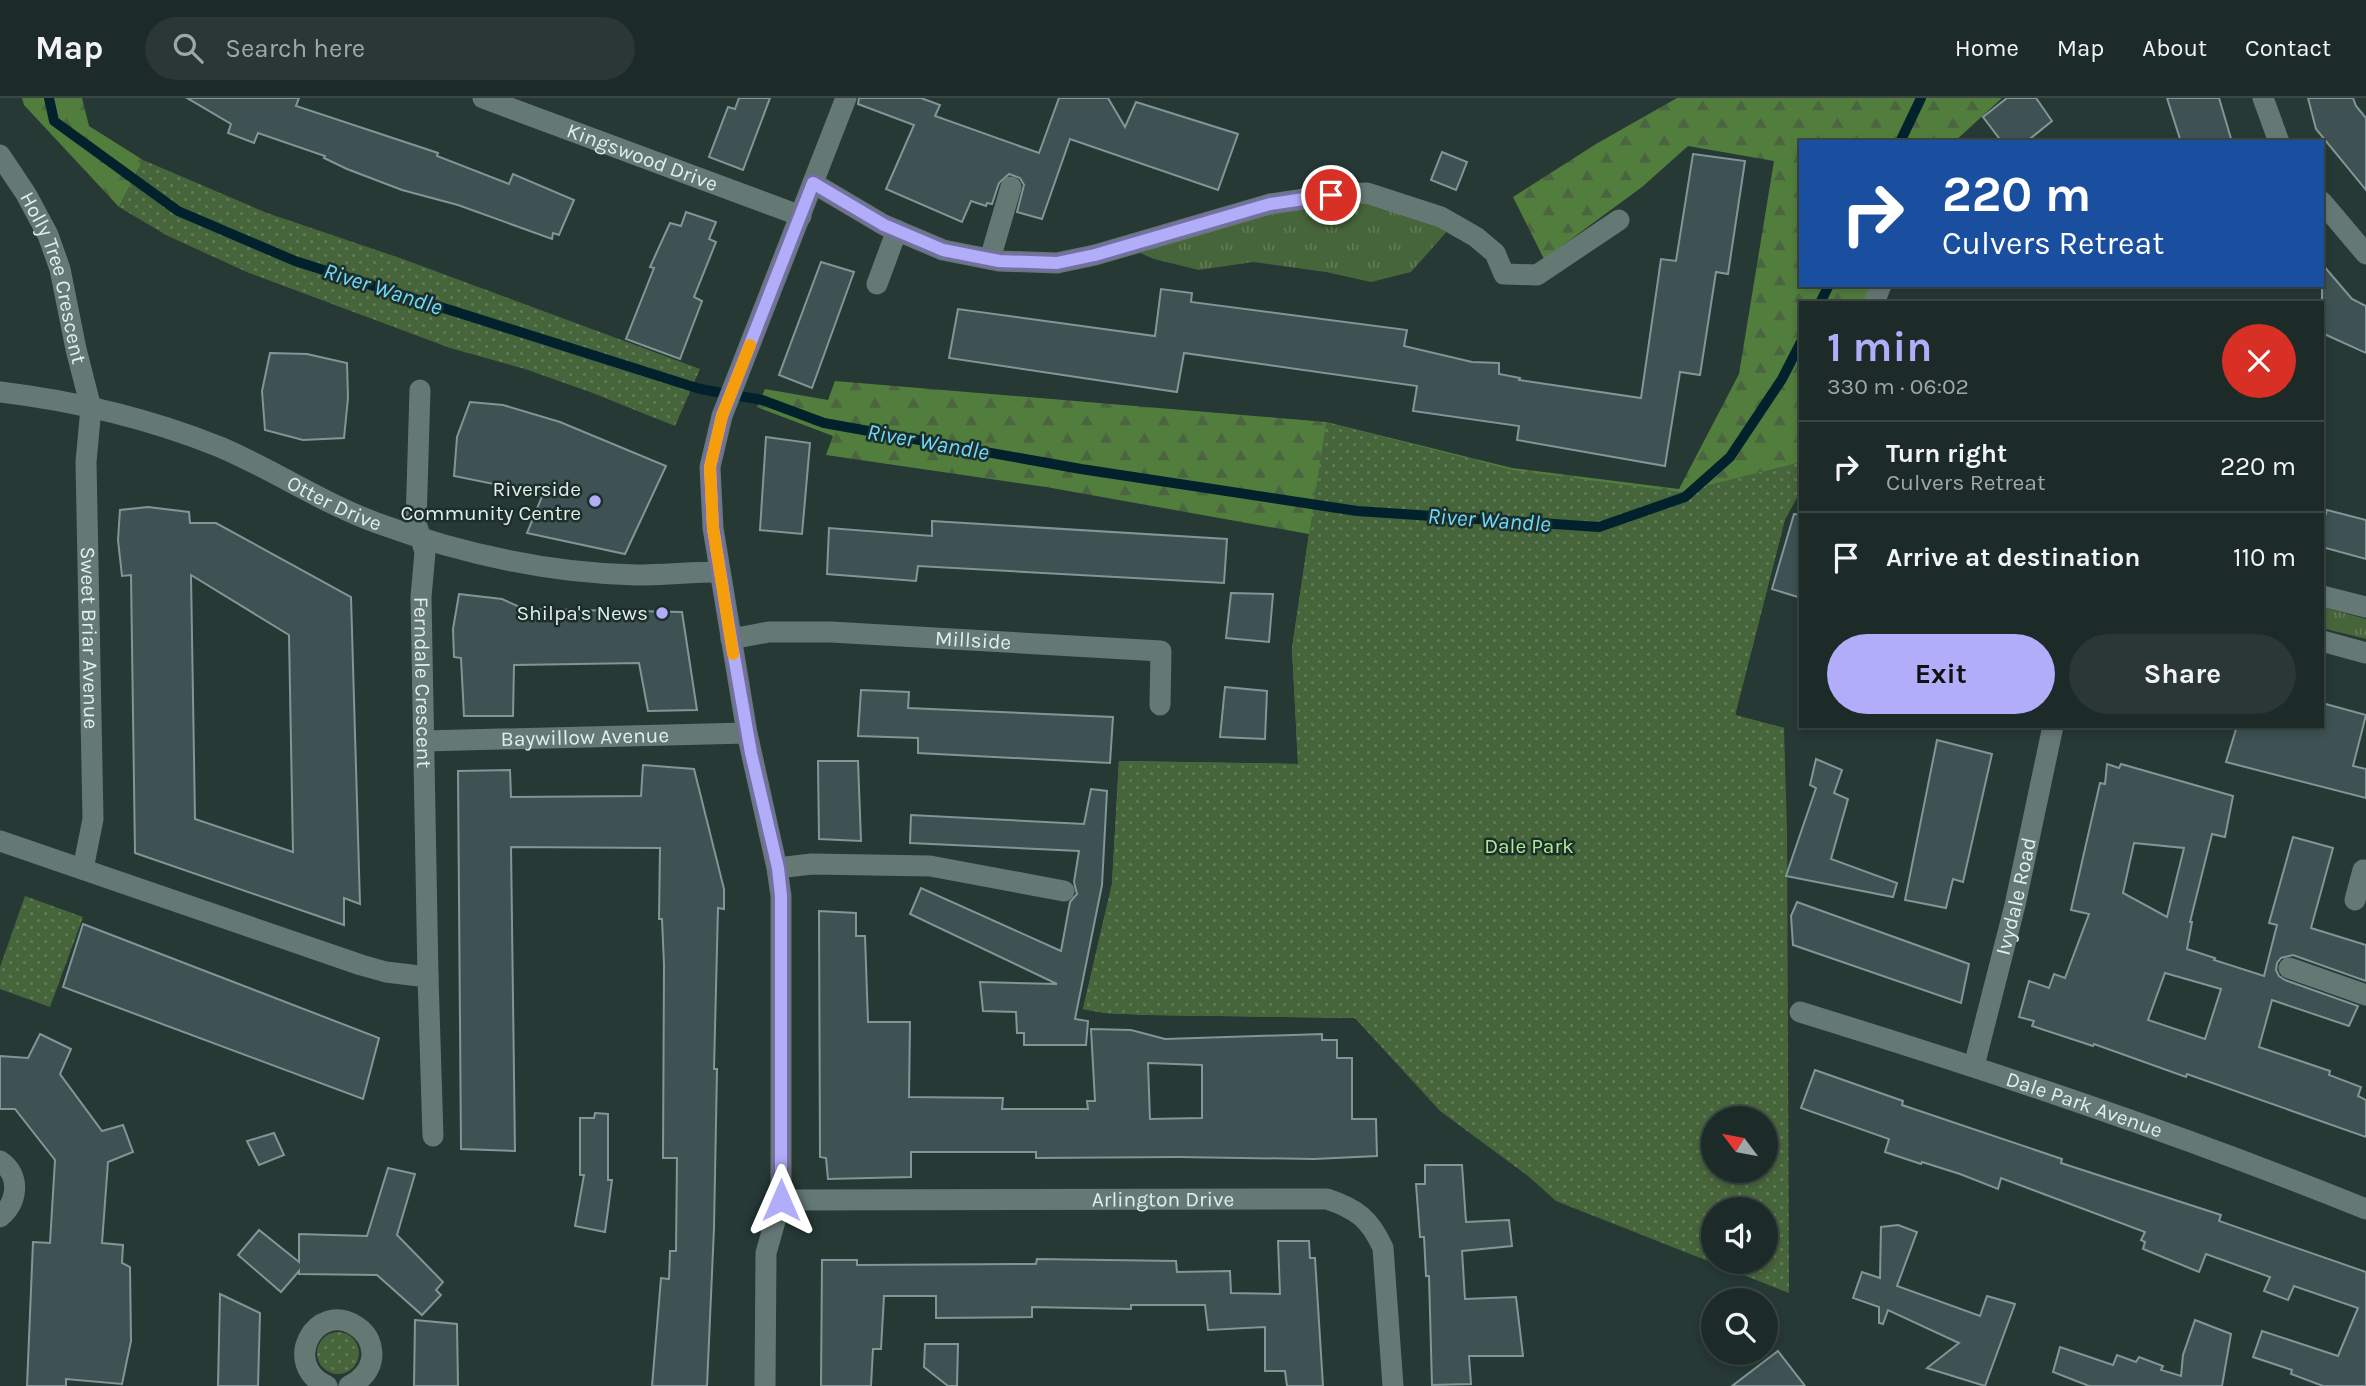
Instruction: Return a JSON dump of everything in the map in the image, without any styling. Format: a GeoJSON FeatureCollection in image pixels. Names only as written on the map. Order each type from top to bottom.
{"type":"FeatureCollection","features":[{"type":"Feature","properties":{"kind":"street","name":"Kingswood Drive"},"geometry":{"type":"LineString","coordinates":[[483,98],[801,216]]}},
{"type":"Feature","properties":{"kind":"street"},"geometry":{"type":"LineString","coordinates":[[765,1386],[766,1253],[781,1200],[782,928],[778,868],[747,733],[720,572],[710,489],[715,441],[722,416],[846,98]]}},
{"type":"Feature","properties":{"kind":"street"},"geometry":{"type":"LineString","coordinates":[[2263,98],[2278,140]]}},
{"type":"Feature","properties":{"kind":"street","name":"Holly Tree Crescent"},"geometry":{"type":"LineString","coordinates":[[0,155],[26,194],[52,246],[60,269],[90,408]]}},
{"type":"Feature","properties":{"kind":"street"},"geometry":{"type":"LineString","coordinates":[[813,183],[897,230],[943,250],[990,260],[1057,263],[1105,252],[1270,204],[1367,193],[1441,217],[1476,237],[1495,253],[1504,274],[1537,275],[1619,220]]}},
{"type":"Feature","properties":{"kind":"street"},"geometry":{"type":"LineString","coordinates":[[990,260],[1011,187]]}},
{"type":"Feature","properties":{"kind":"street"},"geometry":{"type":"LineString","coordinates":[[2324,204],[2366,254]]}},
{"type":"Feature","properties":{"kind":"street"},"geometry":{"type":"LineString","coordinates":[[877,284],[897,230]]}},
{"type":"Feature","properties":{"kind":"street","name":"Ferndale Crescent"},"geometry":{"type":"LineString","coordinates":[[420,390],[416,523],[425,552],[421,597],[433,1136]]}},
{"type":"Feature","properties":{"kind":"street","name":"Otter Drive"},"geometry":{"type":"LineString","coordinates":[[0,392],[40,397],[134,418],[219,447],[357,515],[420,537],[482,554],[574,570],[636,575],[720,572]]}},
{"type":"Feature","properties":{"kind":"street","name":"Sweet Briar Avenue"},"geometry":{"type":"LineString","coordinates":[[83,869],[93,819],[86,462],[90,408]]}},
{"type":"Feature","properties":{"kind":"street"},"geometry":{"type":"LineString","coordinates":[[2324,596],[2366,607]]}},
{"type":"Feature","properties":{"kind":"street","name":"Millside"},"geometry":{"type":"LineString","coordinates":[[731,639],[769,632],[831,632],[1161,651],[1160,705]]}},
{"type":"Feature","properties":{"kind":"street"},"geometry":{"type":"LineString","coordinates":[[2324,642],[2366,653]]}},
{"type":"Feature","properties":{"kind":"street","name":"Ivydale Road"},"geometry":{"type":"LineString","coordinates":[[1974,1066],[2015,905],[2053,728]]}},
{"type":"Feature","properties":{"kind":"street","name":"Baywillow Avenue"},"geometry":{"type":"LineString","coordinates":[[424,741],[747,733]]}},
{"type":"Feature","properties":{"kind":"street"},"geometry":{"type":"LineString","coordinates":[[0,841],[361,965],[386,972],[428,977]]}},
{"type":"Feature","properties":{"kind":"street"},"geometry":{"type":"LineString","coordinates":[[778,868],[812,864],[930,866],[1064,891]]}},
{"type":"Feature","properties":{"kind":"street"},"geometry":{"type":"LineString","coordinates":[[2356,900],[2363,870],[2366,871]]}},
{"type":"Feature","properties":{"kind":"street"},"geometry":{"type":"LineString","coordinates":[[2289,968],[2366,995]]}},
{"type":"Feature","properties":{"kind":"street","name":"Dale Park Avenue"},"geometry":{"type":"LineString","coordinates":[[1800,1012],[1974,1066],[2246,1160],[2366,1209]]}},
{"type":"Feature","properties":{"kind":"street"},"geometry":{"type":"LineString","coordinates":[[0,1161],[12,1174],[15,1185],[15,1196],[10,1207],[0,1217]]}},
{"type":"Feature","properties":{"kind":"street","name":"Arlington Drive"},"geometry":{"type":"LineString","coordinates":[[781,1200],[1327,1199],[1348,1206],[1363,1216],[1375,1231],[1383,1248],[1393,1386]]}},
{"type":"Feature","properties":{"kind":"street"},"geometry":{"type":"LineString","coordinates":[[327,1386],[319,1382],[306,1365],[306,1344],[318,1326],[339,1320],[360,1328],[368,1337],[372,1348],[368,1371],[349,1386]]}},
{"type":"Feature","properties":{"kind":"green space"},"geometry":{"type":"Polygon","coordinates":[[[22,98],[82,98],[89,126],[143,160],[119,207],[24,105],[22,98]]]}},
{"type":"Feature","properties":{"kind":"green space","name":"Dale Park"},"geometry":{"type":"Polygon","coordinates":[[[1677,98],[2002,98],[1956,140],[1799,140],[1799,287],[1880,287],[1875,301],[1799,301],[1799,494],[1785,519],[1735,715],[1784,728],[1739,742],[1399,976],[1440,1109],[1355,1018],[1149,1015],[1083,1009],[1112,884],[1119,761],[1298,764],[1292,648],[1309,534],[1046,487],[826,455],[833,436],[757,407],[765,389],[828,400],[835,381],[1326,422],[1512,468],[1679,489],[1739,374],[1774,161],[1688,146],[1642,187],[1544,259],[1513,197],[1596,144],[1677,98]]]}},
{"type":"Feature","properties":{"kind":"green space"},"geometry":{"type":"Polygon","coordinates":[[[143,160],[267,213],[400,258],[700,369],[675,426],[590,392],[525,369],[450,348],[249,273],[168,236],[119,207],[143,160]]]}},
{"type":"Feature","properties":{"kind":"green space"},"geometry":{"type":"Polygon","coordinates":[[[1364,197],[1450,228],[1411,272],[1371,282],[1326,272],[1253,262],[1199,270],[1140,253],[1273,209],[1364,197]]]}},
{"type":"Feature","properties":{"kind":"green space","name":"Dale Park"},"geometry":{"type":"Polygon","coordinates":[[[1326,422],[1513,470],[1680,492],[1799,462],[1799,494],[1785,519],[1735,715],[1784,728],[1789,1293],[1741,1274],[1778,1274],[1778,1197],[1701,1197],[1701,1258],[1556,1201],[1528,1176],[1440,1111],[1355,1018],[1149,1015],[1083,1009],[1112,884],[1119,761],[1298,764],[1292,648],[1326,422]]]}},
{"type":"Feature","properties":{"kind":"green space"},"geometry":{"type":"Polygon","coordinates":[[[2324,608],[2366,619],[2366,639],[2324,628],[2324,608]]]}},
{"type":"Feature","properties":{"kind":"green space"},"geometry":{"type":"Polygon","coordinates":[[[25,896],[83,917],[50,1007],[0,989],[0,967],[25,896]]]}},
{"type":"Feature","properties":{"kind":"green space"},"geometry":{"type":"Polygon","coordinates":[[[338,1332],[353,1338],[359,1353],[353,1368],[338,1374],[323,1368],[317,1353],[323,1338],[338,1332]]]}},
{"type":"Feature","properties":{"kind":"building"},"geometry":{"type":"Polygon","coordinates":[[[187,98],[299,98],[296,106],[438,153],[437,156],[509,184],[513,174],[574,200],[559,235],[553,233],[552,239],[458,205],[402,190],[347,169],[324,158],[325,156],[258,133],[254,143],[228,133],[231,124],[187,98]]]}},
{"type":"Feature","properties":{"kind":"building"},"geometry":{"type":"Polygon","coordinates":[[[739,98],[770,98],[743,170],[709,157],[728,107],[735,109],[739,98]]]}},
{"type":"Feature","properties":{"kind":"building"},"geometry":{"type":"Polygon","coordinates":[[[859,98],[921,98],[940,105],[935,116],[1039,153],[1059,98],[1108,98],[1125,127],[1136,102],[1238,134],[1218,190],[1070,139],[1042,219],[1017,212],[1024,185],[1020,178],[1009,174],[999,183],[992,204],[987,203],[986,206],[971,201],[962,222],[886,189],[914,125],[858,104],[859,98]]]}},
{"type":"Feature","properties":{"kind":"building"},"geometry":{"type":"Polygon","coordinates":[[[2007,98],[2036,98],[2052,121],[2028,140],[2000,140],[1983,117],[2007,98]]]}},
{"type":"Feature","properties":{"kind":"building"},"geometry":{"type":"Polygon","coordinates":[[[2167,98],[2219,98],[2231,140],[2180,140],[2167,98]]]}},
{"type":"Feature","properties":{"kind":"building"},"geometry":{"type":"Polygon","coordinates":[[[2308,98],[2353,98],[2366,118],[2366,190],[2316,129],[2308,98]]]}},
{"type":"Feature","properties":{"kind":"building"},"geometry":{"type":"Polygon","coordinates":[[[1442,152],[1467,162],[1456,190],[1431,180],[1442,152]]]}},
{"type":"Feature","properties":{"kind":"building"},"geometry":{"type":"Polygon","coordinates":[[[1693,154],[1745,161],[1728,274],[1716,272],[1700,375],[1680,372],[1665,466],[1517,440],[1519,426],[1413,411],[1417,386],[1184,353],[1177,392],[949,358],[958,309],[1155,336],[1161,289],[1192,293],[1191,302],[1407,330],[1404,346],[1472,362],[1499,363],[1499,374],[1520,378],[1519,380],[1641,398],[1661,259],[1676,261],[1693,154]]]}},
{"type":"Feature","properties":{"kind":"building"},"geometry":{"type":"Polygon","coordinates":[[[686,212],[716,222],[709,239],[716,242],[694,297],[702,301],[680,359],[626,339],[654,268],[650,267],[670,223],[681,226],[686,212]]]}},
{"type":"Feature","properties":{"kind":"building"},"geometry":{"type":"Polygon","coordinates":[[[821,262],[854,272],[812,388],[779,375],[821,262]]]}},
{"type":"Feature","properties":{"kind":"building"},"geometry":{"type":"Polygon","coordinates":[[[2324,266],[2352,299],[2366,306],[2366,353],[2324,334],[2324,266]]]}},
{"type":"Feature","properties":{"kind":"building"},"geometry":{"type":"Polygon","coordinates":[[[270,353],[307,354],[347,363],[348,398],[344,438],[303,440],[265,430],[262,391],[270,353]]]}},
{"type":"Feature","properties":{"kind":"building"},"geometry":{"type":"Polygon","coordinates":[[[470,402],[503,405],[560,422],[666,466],[625,554],[527,533],[543,494],[454,476],[457,437],[470,402]]]}},
{"type":"Feature","properties":{"kind":"building"},"geometry":{"type":"Polygon","coordinates":[[[766,437],[810,443],[802,534],[760,530],[766,437]]]}},
{"type":"Feature","properties":{"kind":"building"},"geometry":{"type":"Polygon","coordinates":[[[148,507],[189,512],[190,523],[216,523],[351,597],[360,904],[344,898],[344,925],[135,853],[131,575],[122,576],[118,540],[120,510],[148,507]],[[191,575],[195,819],[293,852],[289,635],[191,575]]]}},
{"type":"Feature","properties":{"kind":"building"},"geometry":{"type":"Polygon","coordinates":[[[2327,510],[2366,520],[2366,559],[2324,548],[2324,520],[2327,510]]]}},
{"type":"Feature","properties":{"kind":"building"},"geometry":{"type":"Polygon","coordinates":[[[1794,514],[1799,515],[1799,597],[1772,589],[1794,514]]]}},
{"type":"Feature","properties":{"kind":"building"},"geometry":{"type":"Polygon","coordinates":[[[932,521],[1227,539],[1224,583],[918,566],[916,581],[827,574],[829,528],[932,536],[932,521]]]}},
{"type":"Feature","properties":{"kind":"building"},"geometry":{"type":"Polygon","coordinates":[[[1231,593],[1273,594],[1269,642],[1226,638],[1231,593]]]}},
{"type":"Feature","properties":{"kind":"building"},"geometry":{"type":"Polygon","coordinates":[[[459,594],[502,599],[524,609],[682,612],[697,710],[648,711],[639,663],[514,665],[513,716],[464,716],[461,658],[454,657],[453,629],[459,594]]]}},
{"type":"Feature","properties":{"kind":"building"},"geometry":{"type":"Polygon","coordinates":[[[1225,687],[1267,691],[1265,739],[1220,737],[1225,687]]]}},
{"type":"Feature","properties":{"kind":"building"},"geometry":{"type":"Polygon","coordinates":[[[861,690],[909,692],[908,708],[1113,717],[1110,763],[918,753],[918,738],[858,736],[861,690]]]}},
{"type":"Feature","properties":{"kind":"building"},"geometry":{"type":"Polygon","coordinates":[[[2324,704],[2366,715],[2353,766],[2366,769],[2366,798],[2226,762],[2236,728],[2324,728],[2324,704]]]}},
{"type":"Feature","properties":{"kind":"building"},"geometry":{"type":"Polygon","coordinates":[[[1937,740],[1992,754],[1963,882],[1953,879],[1946,908],[1905,900],[1937,740]]]}},
{"type":"Feature","properties":{"kind":"building"},"geometry":{"type":"Polygon","coordinates":[[[1816,759],[1842,770],[1834,793],[1848,799],[1831,859],[1897,883],[1893,897],[1786,876],[1816,788],[1810,785],[1816,759]]]}},
{"type":"Feature","properties":{"kind":"building"},"geometry":{"type":"Polygon","coordinates":[[[818,761],[858,761],[861,841],[819,839],[818,761]]]}},
{"type":"Feature","properties":{"kind":"building"},"geometry":{"type":"Polygon","coordinates":[[[2107,764],[2119,768],[2121,764],[2233,796],[2225,837],[2212,834],[2190,922],[2187,949],[2264,976],[2277,925],[2269,923],[2293,837],[2333,848],[2311,928],[2366,945],[2366,981],[2293,955],[2281,958],[2276,970],[2285,980],[2358,1006],[2349,1026],[2272,1000],[2259,1047],[2330,1071],[2329,1075],[2361,1087],[2358,1096],[2366,1100],[2366,1137],[2187,1074],[2186,1077],[2094,1044],[2093,1046],[2032,1026],[2034,1021],[2019,1017],[2029,981],[2049,988],[2054,974],[2065,978],[2089,914],[2071,910],[2100,783],[2105,784],[2107,764]],[[2134,843],[2123,893],[2167,917],[2184,848],[2134,843]],[[2165,973],[2148,1020],[2205,1039],[2221,989],[2165,973]]]}},
{"type":"Feature","properties":{"kind":"building"},"geometry":{"type":"Polygon","coordinates":[[[643,765],[694,769],[724,889],[724,909],[718,908],[714,1228],[707,1386],[652,1386],[661,1278],[669,1279],[670,1251],[676,1251],[677,1158],[663,1158],[664,965],[662,919],[659,919],[660,848],[511,847],[515,1151],[461,1149],[458,771],[510,770],[511,797],[641,796],[643,765]]]}},
{"type":"Feature","properties":{"kind":"building"},"geometry":{"type":"Polygon","coordinates":[[[1091,789],[1107,791],[1102,885],[1075,1019],[1088,1021],[1086,1045],[1024,1045],[1024,1033],[1017,1033],[1016,1012],[983,1011],[980,982],[1057,984],[910,914],[921,888],[1061,951],[1070,902],[1077,894],[1074,882],[1079,851],[910,843],[911,815],[1084,824],[1091,789]]]}},
{"type":"Feature","properties":{"kind":"building"},"geometry":{"type":"Polygon","coordinates":[[[1797,902],[1969,964],[1961,1003],[1793,945],[1791,916],[1797,902]]]}},
{"type":"Feature","properties":{"kind":"building"},"geometry":{"type":"Polygon","coordinates":[[[819,911],[856,913],[856,936],[865,936],[868,1022],[910,1022],[909,1097],[1003,1098],[1002,1109],[1088,1109],[1087,1101],[1095,1101],[1091,1029],[1131,1030],[1165,1039],[1322,1034],[1322,1040],[1337,1040],[1337,1058],[1352,1058],[1352,1119],[1376,1119],[1377,1156],[1314,1159],[1036,1158],[1036,1152],[911,1152],[911,1177],[828,1179],[826,1158],[820,1157],[819,911]],[[1148,1063],[1150,1119],[1202,1118],[1202,1065],[1148,1063]]]}},
{"type":"Feature","properties":{"kind":"building"},"geometry":{"type":"Polygon","coordinates":[[[83,924],[379,1038],[363,1099],[63,987],[83,924]]]}},
{"type":"Feature","properties":{"kind":"building"},"geometry":{"type":"Polygon","coordinates":[[[40,1034],[71,1049],[60,1074],[102,1131],[123,1125],[133,1152],[108,1162],[102,1243],[123,1245],[122,1263],[130,1267],[131,1341],[122,1384],[66,1379],[66,1386],[27,1386],[33,1242],[50,1243],[55,1160],[15,1109],[0,1109],[0,1056],[28,1058],[40,1034]]]}},
{"type":"Feature","properties":{"kind":"building"},"geometry":{"type":"Polygon","coordinates":[[[1815,1070],[1903,1101],[1902,1105],[2062,1159],[2061,1163],[2221,1215],[2219,1221],[2366,1272],[2366,1386],[2323,1386],[2291,1374],[2292,1370],[2253,1357],[2262,1331],[2338,1356],[2358,1308],[2294,1286],[2288,1300],[2264,1291],[2270,1277],[2206,1254],[2199,1272],[2143,1249],[2145,1242],[2141,1240],[2145,1232],[2001,1178],[1998,1189],[1960,1174],[1885,1152],[1889,1139],[1801,1108],[1815,1070]]]}},
{"type":"Feature","properties":{"kind":"building"},"geometry":{"type":"Polygon","coordinates":[[[595,1113],[608,1114],[608,1180],[612,1180],[605,1232],[575,1226],[584,1175],[580,1175],[580,1118],[594,1118],[595,1113]]]}},
{"type":"Feature","properties":{"kind":"building"},"geometry":{"type":"Polygon","coordinates":[[[274,1133],[284,1155],[259,1165],[247,1141],[274,1133]]]}},
{"type":"Feature","properties":{"kind":"building"},"geometry":{"type":"Polygon","coordinates":[[[1425,1165],[1462,1165],[1466,1222],[1509,1220],[1512,1246],[1462,1251],[1465,1299],[1516,1297],[1523,1356],[1469,1356],[1471,1384],[1432,1385],[1429,1276],[1426,1276],[1424,1237],[1420,1237],[1416,1184],[1425,1184],[1425,1165]]]}},
{"type":"Feature","properties":{"kind":"building"},"geometry":{"type":"Polygon","coordinates":[[[388,1168],[415,1174],[397,1235],[443,1282],[436,1290],[441,1295],[422,1315],[377,1275],[299,1274],[299,1271],[281,1292],[238,1255],[259,1230],[299,1262],[299,1234],[367,1236],[388,1168]]]}},
{"type":"Feature","properties":{"kind":"building"},"geometry":{"type":"Polygon","coordinates":[[[1898,1225],[1917,1232],[1897,1286],[1980,1316],[1987,1296],[2015,1304],[1985,1386],[1927,1368],[1959,1343],[1888,1310],[1883,1324],[1879,1323],[1879,1307],[1853,1298],[1862,1272],[1880,1278],[1881,1227],[1898,1225]]]}},
{"type":"Feature","properties":{"kind":"building"},"geometry":{"type":"Polygon","coordinates":[[[1278,1241],[1309,1241],[1310,1258],[1315,1258],[1323,1386],[1287,1386],[1285,1371],[1265,1371],[1265,1327],[1208,1330],[1205,1305],[1131,1305],[1131,1309],[1032,1307],[1032,1317],[936,1318],[936,1296],[884,1296],[881,1349],[873,1349],[871,1386],[821,1386],[822,1260],[857,1260],[857,1265],[1036,1264],[1037,1259],[1176,1261],[1177,1272],[1230,1271],[1231,1293],[1280,1294],[1278,1241]]]}},
{"type":"Feature","properties":{"kind":"building"},"geometry":{"type":"Polygon","coordinates":[[[220,1294],[260,1313],[258,1386],[218,1386],[220,1294]]]}},
{"type":"Feature","properties":{"kind":"building"},"geometry":{"type":"Polygon","coordinates":[[[415,1320],[457,1324],[458,1386],[414,1386],[415,1320]]]}},
{"type":"Feature","properties":{"kind":"building"},"geometry":{"type":"Polygon","coordinates":[[[2195,1320],[2231,1334],[2222,1386],[2089,1386],[2053,1372],[2060,1347],[2113,1365],[2117,1355],[2136,1362],[2139,1357],[2163,1366],[2161,1370],[2181,1376],[2183,1355],[2195,1320]]]}},
{"type":"Feature","properties":{"kind":"building"},"geometry":{"type":"Polygon","coordinates":[[[925,1344],[958,1344],[957,1386],[948,1386],[924,1367],[925,1344]]]}},
{"type":"Feature","properties":{"kind":"building"},"geometry":{"type":"Polygon","coordinates":[[[1778,1351],[1805,1386],[1732,1386],[1760,1365],[1778,1365],[1778,1351]]]}},
{"type":"Feature","properties":{"kind":"waterway","name":"River Wandle"},"geometry":{"type":"LineString","coordinates":[[49,98],[54,121],[178,211],[295,261],[700,389],[762,400],[824,423],[1081,469],[1357,511],[1599,527],[1685,497],[1730,457],[1782,379],[1799,346]]}},
{"type":"Feature","properties":{"kind":"waterway","name":"River Wandle"},"geometry":{"type":"LineString","coordinates":[[1901,140],[1921,98]]}},
{"type":"Feature","properties":{"kind":"waterway","name":"River Wandle"},"geometry":{"type":"LineString","coordinates":[[1821,301],[1828,287]]}},
{"type":"Feature","properties":{"kind":"slow traffic"},"geometry":{"type":"LineString","coordinates":[[733,654],[713,528],[710,467],[722,416],[750,345]]}},
{"type":"Feature","properties":{"kind":"place","name":"Riverside Community Centre"},"geometry":{"type":"Point","coordinates":[595,501]}},
{"type":"Feature","properties":{"kind":"place","name":"Shilpa's News"},"geometry":{"type":"Point","coordinates":[662,613]}},
{"type":"Feature","properties":{"kind":"route"},"geometry":{"type":"LineString","coordinates":[[781,1200],[781,896],[778,868],[751,753],[731,639],[713,528],[710,467],[722,416],[813,183],[884,225],[943,250],[999,261],[1057,263],[1095,255],[1270,204],[1331,195]]}}]}
